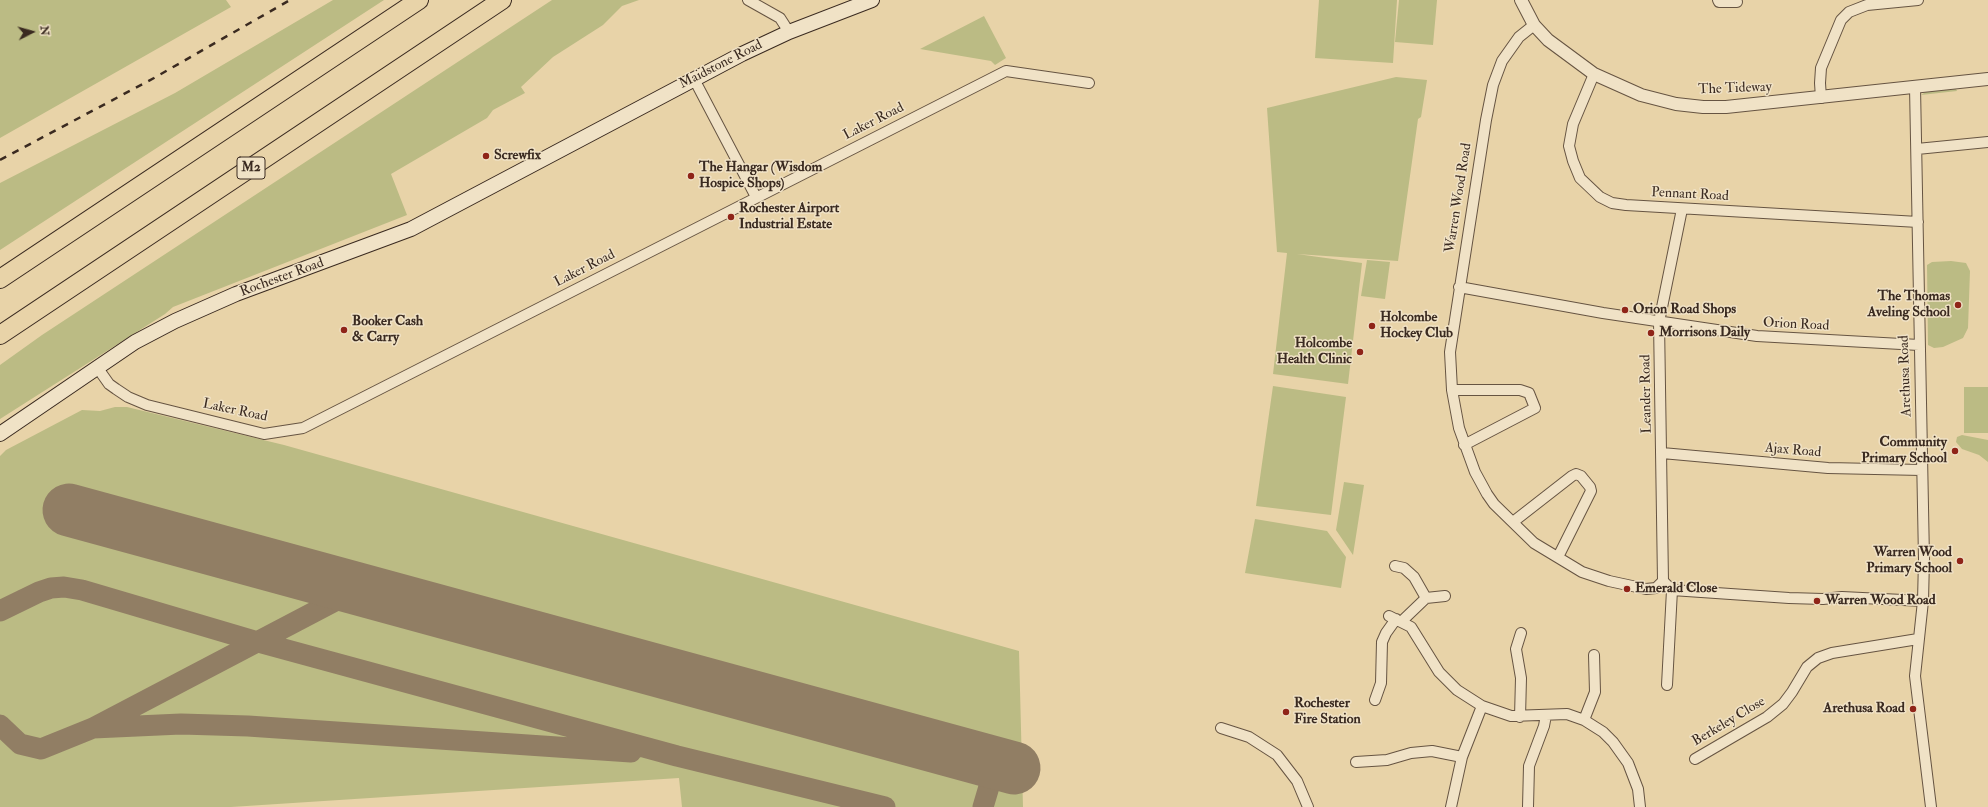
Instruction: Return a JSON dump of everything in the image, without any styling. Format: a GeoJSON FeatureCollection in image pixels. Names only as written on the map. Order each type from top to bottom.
{"type":"FeatureCollection","features":[{"type":"Feature","properties":{"kind":"highway"},"geometry":{"type":"LineString","coordinates":[[0,279],[419,0]]}},
{"type":"Feature","properties":{"kind":"highway","name":"M2"},"geometry":{"type":"LineString","coordinates":[[0,336],[502,0]]}},
{"type":"Feature","properties":{"kind":"main road","name":"Maidstone Road"},"geometry":{"type":"LineString","coordinates":[[575,142],[694,79],[789,32],[872,0]]}},
{"type":"Feature","properties":{"kind":"main road","name":"Rochester Road"},"geometry":{"type":"LineString","coordinates":[[0,434],[135,342],[175,320],[236,294],[411,229],[575,142]]}},
{"type":"Feature","properties":{"kind":"street"},"geometry":{"type":"LineString","coordinates":[[748,0],[780,18],[789,32]]}},
{"type":"Feature","properties":{"kind":"street","name":"The Tideway"},"geometry":{"type":"LineString","coordinates":[[1521,0],[1534,25],[1564,54],[1594,74],[1641,95],[1676,104],[1704,107],[1726,107],[1988,79]]}},
{"type":"Feature","properties":{"kind":"street"},"geometry":{"type":"LineString","coordinates":[[1718,0],[1720,2],[1737,2]]}},
{"type":"Feature","properties":{"kind":"street"},"geometry":{"type":"LineString","coordinates":[[1821,98],[1821,68],[1841,20],[1849,12],[1875,2],[1918,0]]}},
{"type":"Feature","properties":{"kind":"street","name":"Warren Wood Road"},"geometry":{"type":"LineString","coordinates":[[1534,25],[1522,35],[1511,48],[1500,67],[1493,85],[1482,141],[1450,352],[1452,390],[1459,428],[1475,472],[1487,494],[1494,504],[1534,543],[1582,572],[1630,586],[1656,588],[1663,581]]}},
{"type":"Feature","properties":{"kind":"street","name":"Laker Road"},"geometry":{"type":"LineString","coordinates":[[97,367],[109,384],[128,397],[147,405],[264,434],[288,432],[303,428],[375,393],[756,197],[1006,71],[1089,83]]}},
{"type":"Feature","properties":{"kind":"street","name":"Pennant Road"},"geometry":{"type":"LineString","coordinates":[[1594,74],[1573,124],[1569,146],[1580,178],[1600,197],[1612,203],[1682,209],[1918,222]]}},
{"type":"Feature","properties":{"kind":"street"},"geometry":{"type":"LineString","coordinates":[[694,79],[756,197]]}},
{"type":"Feature","properties":{"kind":"street","name":"Arethusa Road"},"geometry":{"type":"LineString","coordinates":[[1915,87],[1923,601],[1915,676],[1931,807]]}},
{"type":"Feature","properties":{"kind":"street"},"geometry":{"type":"LineString","coordinates":[[1917,149],[1988,142]]}},
{"type":"Feature","properties":{"kind":"street","name":"Leander Road"},"geometry":{"type":"LineString","coordinates":[[1663,581],[1660,322],[1682,209]]}},
{"type":"Feature","properties":{"kind":"street","name":"Orion Road"},"geometry":{"type":"LineString","coordinates":[[1459,287],[1660,322],[1757,336],[1919,345]]}},
{"type":"Feature","properties":{"kind":"street"},"geometry":{"type":"LineString","coordinates":[[1452,390],[1520,390],[1528,393],[1535,408],[1464,445]]}},
{"type":"Feature","properties":{"kind":"street","name":"Ajax Road"},"geometry":{"type":"LineString","coordinates":[[1662,453],[1828,468],[1922,470]]}},
{"type":"Feature","properties":{"kind":"street"},"geometry":{"type":"LineString","coordinates":[[1513,522],[1572,476],[1576,474],[1581,476],[1590,487],[1591,491],[1558,557]]}},
{"type":"Feature","properties":{"kind":"street"},"geometry":{"type":"LineString","coordinates":[[1395,566],[1404,568],[1414,577],[1426,598]]}},
{"type":"Feature","properties":{"kind":"street"},"geometry":{"type":"LineString","coordinates":[[1663,581],[1672,590],[1789,598],[1823,599],[1842,597],[1923,601]]}},
{"type":"Feature","properties":{"kind":"street"},"geometry":{"type":"LineString","coordinates":[[1667,685],[1672,590]]}},
{"type":"Feature","properties":{"kind":"street"},"geometry":{"type":"LineString","coordinates":[[1374,700],[1381,683],[1382,642],[1386,633],[1396,619],[1426,598],[1445,596]]}},
{"type":"Feature","properties":{"kind":"street"},"geometry":{"type":"LineString","coordinates":[[1396,619],[1411,627],[1417,634],[1439,672],[1456,690],[1482,706],[1504,715],[1520,717],[1567,714],[1584,720],[1613,742],[1628,763],[1638,789],[1640,807]]}},
{"type":"Feature","properties":{"kind":"street"},"geometry":{"type":"LineString","coordinates":[[1520,717],[1522,678],[1516,649],[1521,633]]}},
{"type":"Feature","properties":{"kind":"street","name":"Berkeley Close"},"geometry":{"type":"LineString","coordinates":[[1695,760],[1767,717],[1783,704],[1807,667],[1826,654],[1918,639]]}},
{"type":"Feature","properties":{"kind":"street"},"geometry":{"type":"LineString","coordinates":[[1584,720],[1595,692],[1594,655]]}},
{"type":"Feature","properties":{"kind":"street"},"geometry":{"type":"LineString","coordinates":[[1451,807],[1462,757],[1482,706]]}},
{"type":"Feature","properties":{"kind":"street"},"geometry":{"type":"LineString","coordinates":[[1528,807],[1529,766],[1544,726],[1546,715]]}},
{"type":"Feature","properties":{"kind":"street"},"geometry":{"type":"LineString","coordinates":[[1221,728],[1250,737],[1277,755],[1297,781],[1308,807]]}},
{"type":"Feature","properties":{"kind":"street"},"geometry":{"type":"LineString","coordinates":[[1356,762],[1387,760],[1411,753],[1432,751],[1462,757]]}},
{"type":"Feature","properties":{"kind":"green space"},"geometry":{"type":"Polygon","coordinates":[[[0,0],[226,0],[231,7],[0,138],[0,0]]]}},
{"type":"Feature","properties":{"kind":"green space"},"geometry":{"type":"Polygon","coordinates":[[[333,0],[384,0],[0,250],[0,183],[175,93],[333,0]]]}},
{"type":"Feature","properties":{"kind":"green space"},"geometry":{"type":"Polygon","coordinates":[[[552,0],[639,0],[622,6],[603,25],[553,57],[521,87],[525,93],[493,110],[487,118],[391,174],[407,215],[173,307],[165,314],[0,419],[0,365],[42,335],[552,0]]]}},
{"type":"Feature","properties":{"kind":"green space"},"geometry":{"type":"Polygon","coordinates":[[[1319,0],[1397,0],[1393,63],[1315,58],[1319,0]]]}},
{"type":"Feature","properties":{"kind":"green space"},"geometry":{"type":"Polygon","coordinates":[[[1399,0],[1437,0],[1433,45],[1395,42],[1399,0]]]}},
{"type":"Feature","properties":{"kind":"green space"},"geometry":{"type":"Polygon","coordinates":[[[984,16],[1006,58],[995,65],[991,61],[920,49],[984,16]]]}},
{"type":"Feature","properties":{"kind":"green space"},"geometry":{"type":"Polygon","coordinates":[[[1396,77],[1427,80],[1421,117],[1418,119],[1398,261],[1297,254],[1362,263],[1348,384],[1273,374],[1287,253],[1277,252],[1267,108],[1396,77]]]}},
{"type":"Feature","properties":{"kind":"green space"},"geometry":{"type":"Polygon","coordinates":[[[1955,87],[1957,91],[1921,95],[1927,91],[1955,87]]]}},
{"type":"Feature","properties":{"kind":"green space"},"geometry":{"type":"Polygon","coordinates":[[[1367,260],[1390,262],[1385,299],[1361,296],[1367,260]]]}},
{"type":"Feature","properties":{"kind":"green space"},"geometry":{"type":"Polygon","coordinates":[[[1951,261],[1966,263],[1970,271],[1968,328],[1963,338],[1943,347],[1934,348],[1928,345],[1927,265],[1932,262],[1951,261]]]}},
{"type":"Feature","properties":{"kind":"green space"},"geometry":{"type":"Polygon","coordinates":[[[1273,386],[1346,397],[1331,515],[1256,506],[1273,386]]]}},
{"type":"Feature","properties":{"kind":"green space"},"geometry":{"type":"Polygon","coordinates":[[[1964,387],[1988,387],[1988,433],[1964,433],[1964,387]]]}},
{"type":"Feature","properties":{"kind":"green space"},"geometry":{"type":"Polygon","coordinates":[[[115,407],[127,407],[284,445],[1019,651],[1023,807],[682,807],[679,778],[231,807],[0,807],[0,456],[6,450],[82,410],[100,411],[115,407]]]}},
{"type":"Feature","properties":{"kind":"green space"},"geometry":{"type":"Polygon","coordinates":[[[1962,435],[1988,440],[1988,462],[1979,455],[1962,449],[1956,442],[1957,437],[1962,435]]]}},
{"type":"Feature","properties":{"kind":"green space"},"geometry":{"type":"Polygon","coordinates":[[[1344,482],[1364,485],[1353,555],[1336,530],[1344,482]]]}},
{"type":"Feature","properties":{"kind":"green space"},"geometry":{"type":"Polygon","coordinates":[[[1255,519],[1327,531],[1346,557],[1341,588],[1245,573],[1255,519]]]}},
{"type":"Feature","properties":{"kind":"taxiway"},"geometry":{"type":"LineString","coordinates":[[0,611],[39,592],[51,588],[64,587],[82,590],[258,642],[677,756],[885,807]]}},
{"type":"Feature","properties":{"kind":"taxiway"},"geometry":{"type":"LineString","coordinates":[[0,725],[20,744],[41,749],[93,728],[358,589]]}},
{"type":"Feature","properties":{"kind":"taxiway"},"geometry":{"type":"LineString","coordinates":[[93,728],[181,724],[248,726],[631,752]]}},
{"type":"Feature","properties":{"kind":"taxiway"},"geometry":{"type":"LineString","coordinates":[[983,807],[996,763]]}},
{"type":"Feature","properties":{"kind":"runway"},"geometry":{"type":"LineString","coordinates":[[69,510],[1014,768]]}},
{"type":"Feature","properties":{"kind":"railway"},"geometry":{"type":"LineString","coordinates":[[0,160],[154,78],[290,0]]}},
{"type":"Feature","properties":{"kind":"place","name":"Screwfix"},"geometry":{"type":"Point","coordinates":[486,156]}},
{"type":"Feature","properties":{"kind":"place","name":"The Hangar (Wisdom Hospice Shops)"},"geometry":{"type":"Point","coordinates":[691,176]}},
{"type":"Feature","properties":{"kind":"place","name":"Rochester Airport Industrial Estate"},"geometry":{"type":"Point","coordinates":[731,217]}},
{"type":"Feature","properties":{"kind":"place","name":"The Thomas Aveling School"},"geometry":{"type":"Point","coordinates":[1958,305]}},
{"type":"Feature","properties":{"kind":"place","name":"Orion Road Shops"},"geometry":{"type":"Point","coordinates":[1625,310]}},
{"type":"Feature","properties":{"kind":"place","name":"Holcombe Hockey Club"},"geometry":{"type":"Point","coordinates":[1372,326]}},
{"type":"Feature","properties":{"kind":"place","name":"Booker Cash & Carry"},"geometry":{"type":"Point","coordinates":[344,330]}},
{"type":"Feature","properties":{"kind":"place","name":"Morrisons Daily"},"geometry":{"type":"Point","coordinates":[1651,333]}},
{"type":"Feature","properties":{"kind":"place","name":"Holcombe Health Clinic"},"geometry":{"type":"Point","coordinates":[1360,352]}},
{"type":"Feature","properties":{"kind":"place","name":"Community Primary School"},"geometry":{"type":"Point","coordinates":[1955,451]}},
{"type":"Feature","properties":{"kind":"place","name":"Warren Wood Primary School"},"geometry":{"type":"Point","coordinates":[1960,561]}},
{"type":"Feature","properties":{"kind":"place","name":"Emerald Close"},"geometry":{"type":"Point","coordinates":[1627,589]}},
{"type":"Feature","properties":{"kind":"place","name":"Warren Wood Road"},"geometry":{"type":"Point","coordinates":[1817,601]}},
{"type":"Feature","properties":{"kind":"place","name":"Arethusa Road"},"geometry":{"type":"Point","coordinates":[1913,709]}},
{"type":"Feature","properties":{"kind":"place","name":"Rochester Fire Station"},"geometry":{"type":"Point","coordinates":[1286,712]}}]}
